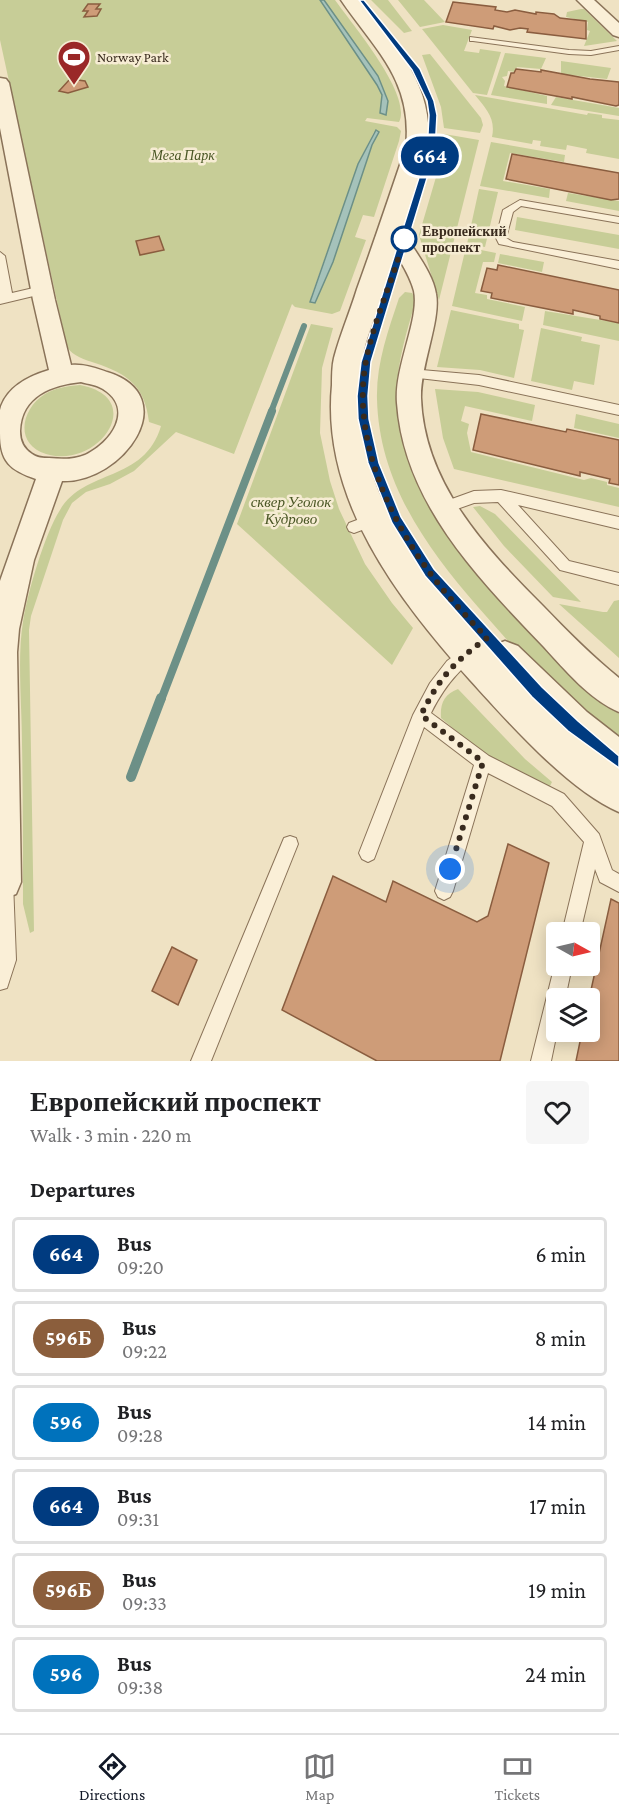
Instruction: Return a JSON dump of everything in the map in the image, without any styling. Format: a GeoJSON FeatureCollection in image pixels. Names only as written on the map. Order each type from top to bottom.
{"type":"FeatureCollection","features":[{"type":"Feature","properties":{"kind":"street"},"geometry":{"type":"LineString","coordinates":[[351,0],[405,76],[419,114],[417,147],[351,345],[345,374],[344,424],[348,449],[360,488],[364,524],[391,554],[416,589],[478,645],[537,692],[573,726],[619,761]]}},
{"type":"Feature","properties":{"kind":"street"},"geometry":{"type":"LineString","coordinates":[[362,0],[416,69],[430,101],[433,115],[431,152],[366,362],[363,396],[369,446],[396,519],[429,572],[530,719],[566,752],[619,792]]}},
{"type":"Feature","properties":{"kind":"street"},"geometry":{"type":"LineString","coordinates":[[585,0],[619,32]]}},
{"type":"Feature","properties":{"kind":"street"},"geometry":{"type":"LineString","coordinates":[[0,83],[42,290],[62,375]]}},
{"type":"Feature","properties":{"kind":"street"},"geometry":{"type":"LineString","coordinates":[[402,246],[418,277],[426,301],[410,373],[408,401],[416,444],[425,472],[453,525],[509,592],[592,676],[619,697]]}},
{"type":"Feature","properties":{"kind":"street"},"geometry":{"type":"LineString","coordinates":[[81,373],[99,376],[114,383],[126,394],[131,408],[131,423],[124,439],[111,453],[94,464],[74,470],[52,472],[31,466],[14,455],[3,439],[6,423],[13,407],[25,392],[42,382],[62,375],[81,373]]}},
{"type":"Feature","properties":{"kind":"street"},"geometry":{"type":"LineString","coordinates":[[2,882],[4,619],[12,583],[52,472]]}},
{"type":"Feature","properties":{"kind":"lane"},"geometry":{"type":"LineString","coordinates":[[473,39],[569,52],[591,53],[619,48]]}},
{"type":"Feature","properties":{"kind":"lane"},"geometry":{"type":"LineString","coordinates":[[619,220],[520,203],[508,210],[501,238],[503,242],[511,245],[619,265]]}},
{"type":"Feature","properties":{"kind":"lane"},"geometry":{"type":"LineString","coordinates":[[0,255],[4,299],[42,290]]}},
{"type":"Feature","properties":{"kind":"lane"},"geometry":{"type":"LineString","coordinates":[[410,373],[479,380],[619,410]]}},
{"type":"Feature","properties":{"kind":"lane"},"geometry":{"type":"LineString","coordinates":[[443,508],[474,497],[501,496],[619,523]]}},
{"type":"Feature","properties":{"kind":"lane"},"geometry":{"type":"LineString","coordinates":[[501,496],[565,566],[619,579]]}},
{"type":"Feature","properties":{"kind":"lane"},"geometry":{"type":"LineString","coordinates":[[368,853],[421,715],[435,688],[452,666],[478,645]]}},
{"type":"Feature","properties":{"kind":"lane"},"geometry":{"type":"LineString","coordinates":[[421,715],[483,762],[558,800],[593,840],[606,876],[619,883]]}},
{"type":"Feature","properties":{"kind":"lane"},"geometry":{"type":"LineString","coordinates":[[444,891],[483,762]]}},
{"type":"Feature","properties":{"kind":"lane"},"geometry":{"type":"LineString","coordinates":[[574,922],[593,840]]}},
{"type":"Feature","properties":{"kind":"lane"},"geometry":{"type":"LineString","coordinates":[[201,1061],[290,844]]}},
{"type":"Feature","properties":{"kind":"lane"},"geometry":{"type":"LineString","coordinates":[[0,981],[7,960],[2,882]]}},
{"type":"Feature","properties":{"kind":"lane"},"geometry":{"type":"LineString","coordinates":[[541,1061],[561,976]]}},
{"type":"Feature","properties":{"kind":"green space","name":"Мега Парк"},"geometry":{"type":"Polygon","coordinates":[[[0,0],[320,0],[377,85],[382,95],[380,113],[386,115],[388,101],[378,76],[324,0],[335,0],[389,78],[401,110],[399,122],[367,118],[365,121],[397,127],[401,131],[374,217],[363,215],[355,237],[366,240],[340,311],[332,314],[295,307],[292,304],[234,454],[176,432],[134,471],[110,484],[86,492],[72,503],[63,520],[31,616],[29,630],[34,931],[30,933],[23,904],[20,666],[21,636],[28,596],[37,564],[60,510],[84,487],[128,467],[142,457],[153,444],[161,426],[149,422],[144,399],[139,390],[126,377],[72,353],[67,347],[0,40],[0,0]],[[374,132],[358,164],[311,302],[315,303],[333,261],[372,145],[379,132],[374,132]]]}},
{"type":"Feature","properties":{"kind":"green space"},"geometry":{"type":"Polygon","coordinates":[[[371,0],[388,0],[412,31],[404,33],[371,0]]]}},
{"type":"Feature","properties":{"kind":"green space"},"geometry":{"type":"Polygon","coordinates":[[[398,0],[424,0],[445,22],[420,27],[398,0]]]}},
{"type":"Feature","properties":{"kind":"green space"},"geometry":{"type":"Polygon","coordinates":[[[584,9],[617,41],[584,46],[590,31],[587,30],[588,22],[566,17],[567,12],[584,9]]]}},
{"type":"Feature","properties":{"kind":"green space"},"geometry":{"type":"Polygon","coordinates":[[[443,25],[472,30],[464,51],[479,53],[480,49],[501,52],[487,95],[473,93],[422,29],[443,25]]]}},
{"type":"Feature","properties":{"kind":"green space"},"geometry":{"type":"Polygon","coordinates":[[[505,53],[546,58],[541,69],[517,67],[515,72],[508,71],[507,76],[502,77],[505,81],[504,86],[547,96],[547,104],[491,95],[505,53]]]}},
{"type":"Feature","properties":{"kind":"green space"},"geometry":{"type":"Polygon","coordinates":[[[430,54],[481,118],[483,125],[480,133],[444,128],[441,107],[422,55],[430,54]]]}},
{"type":"Feature","properties":{"kind":"green space"},"geometry":{"type":"Polygon","coordinates":[[[561,61],[611,68],[607,79],[561,74],[561,61]]]}},
{"type":"Feature","properties":{"kind":"green space"},"geometry":{"type":"Polygon","coordinates":[[[475,95],[587,115],[588,113],[602,115],[602,118],[619,120],[619,159],[586,153],[587,149],[567,145],[566,150],[540,146],[541,141],[533,140],[532,144],[492,137],[491,119],[475,95]]]}},
{"type":"Feature","properties":{"kind":"green space"},"geometry":{"type":"Polygon","coordinates":[[[556,97],[619,108],[619,116],[551,105],[556,97]]]}},
{"type":"Feature","properties":{"kind":"green space"},"geometry":{"type":"Polygon","coordinates":[[[444,134],[479,140],[439,300],[419,235],[441,160],[444,134]]]}},
{"type":"Feature","properties":{"kind":"green space"},"geometry":{"type":"Polygon","coordinates":[[[491,142],[565,155],[564,162],[510,153],[503,181],[550,189],[549,198],[480,186],[491,142]]]}},
{"type":"Feature","properties":{"kind":"green space"},"geometry":{"type":"Polygon","coordinates":[[[479,189],[498,192],[485,247],[467,244],[479,189]]]}},
{"type":"Feature","properties":{"kind":"green space"},"geometry":{"type":"Polygon","coordinates":[[[568,193],[619,201],[619,211],[566,201],[568,193]]]}},
{"type":"Feature","properties":{"kind":"green space"},"geometry":{"type":"Polygon","coordinates":[[[517,217],[619,235],[619,249],[515,230],[517,217]]]}},
{"type":"Feature","properties":{"kind":"green space"},"geometry":{"type":"Polygon","coordinates":[[[466,247],[496,253],[494,262],[483,262],[475,293],[487,295],[487,299],[525,307],[522,321],[452,306],[466,247]]]}},
{"type":"Feature","properties":{"kind":"green space"},"geometry":{"type":"Polygon","coordinates":[[[500,254],[544,262],[542,272],[498,263],[500,254]]]}},
{"type":"Feature","properties":{"kind":"green space"},"geometry":{"type":"Polygon","coordinates":[[[405,292],[412,293],[416,300],[401,358],[397,393],[399,424],[416,482],[446,534],[483,581],[544,648],[619,714],[619,742],[546,680],[478,607],[424,537],[396,485],[386,458],[380,429],[377,386],[387,335],[399,298],[405,292]]]}},
{"type":"Feature","properties":{"kind":"green space"},"geometry":{"type":"Polygon","coordinates":[[[451,310],[519,324],[519,329],[524,330],[514,378],[480,370],[437,367],[451,310]]]}},
{"type":"Feature","properties":{"kind":"green space"},"geometry":{"type":"Polygon","coordinates":[[[545,311],[619,323],[619,341],[543,325],[545,311]]]}},
{"type":"Feature","properties":{"kind":"green space","name":"сквер Уголок Кудрово"},"geometry":{"type":"Polygon","coordinates":[[[311,324],[333,328],[322,368],[320,433],[330,481],[339,509],[365,564],[413,628],[392,665],[237,524],[311,324]]]}},
{"type":"Feature","properties":{"kind":"green space"},"geometry":{"type":"Polygon","coordinates":[[[541,328],[582,337],[581,341],[600,345],[594,385],[574,381],[572,390],[531,381],[541,328]]]}},
{"type":"Feature","properties":{"kind":"green space"},"geometry":{"type":"Polygon","coordinates":[[[80,385],[100,392],[111,404],[113,417],[108,430],[98,443],[83,452],[65,456],[46,454],[36,449],[25,435],[26,417],[31,408],[37,400],[49,392],[80,385]]]}},
{"type":"Feature","properties":{"kind":"green space"},"geometry":{"type":"Polygon","coordinates":[[[435,389],[478,392],[535,405],[532,421],[465,406],[461,421],[469,424],[467,433],[471,452],[584,480],[591,478],[607,482],[607,485],[619,488],[619,507],[454,469],[443,438],[435,389]]]}},
{"type":"Feature","properties":{"kind":"green space"},"geometry":{"type":"Polygon","coordinates":[[[576,414],[619,424],[619,438],[574,428],[576,414]]]}},
{"type":"Feature","properties":{"kind":"green space"},"geometry":{"type":"Polygon","coordinates":[[[480,506],[495,514],[581,602],[553,597],[504,546],[473,507],[480,506]]]}},
{"type":"Feature","properties":{"kind":"green space"},"geometry":{"type":"Polygon","coordinates":[[[619,600],[619,658],[559,604],[607,612],[614,601],[619,600]]]}},
{"type":"Feature","properties":{"kind":"green space"},"geometry":{"type":"Polygon","coordinates":[[[458,689],[525,759],[552,782],[549,788],[513,768],[498,767],[441,718],[444,700],[458,689]]]}},
{"type":"Feature","properties":{"kind":"water"},"geometry":{"type":"Polygon","coordinates":[[[320,0],[324,0],[378,76],[388,101],[386,115],[380,113],[382,95],[377,85],[320,0]]]}},
{"type":"Feature","properties":{"kind":"water"},"geometry":{"type":"Polygon","coordinates":[[[376,130],[379,132],[372,145],[333,262],[315,303],[310,302],[358,164],[376,130]]]}},
{"type":"Feature","properties":{"kind":"building"},"geometry":{"type":"Polygon","coordinates":[[[453,2],[496,7],[495,10],[507,12],[515,10],[536,14],[536,12],[554,14],[560,18],[586,21],[586,39],[527,32],[528,29],[520,28],[510,30],[494,26],[493,29],[446,22],[453,2]]]}},
{"type":"Feature","properties":{"kind":"building"},"geometry":{"type":"Polygon","coordinates":[[[88,4],[100,4],[96,9],[101,9],[97,16],[84,17],[88,11],[83,11],[88,4]]]}},
{"type":"Feature","properties":{"kind":"building"},"geometry":{"type":"Polygon","coordinates":[[[516,69],[541,72],[541,70],[619,82],[619,105],[507,87],[511,73],[514,73],[516,69]]]}},
{"type":"Feature","properties":{"kind":"building"},"geometry":{"type":"Polygon","coordinates":[[[70,79],[85,81],[88,87],[68,93],[59,91],[70,79]]]}},
{"type":"Feature","properties":{"kind":"building"},"geometry":{"type":"Polygon","coordinates":[[[512,154],[619,173],[619,199],[611,200],[506,179],[512,154]]]}},
{"type":"Feature","properties":{"kind":"building"},"geometry":{"type":"Polygon","coordinates":[[[159,236],[164,250],[140,255],[136,241],[159,236]]]}},
{"type":"Feature","properties":{"kind":"building"},"geometry":{"type":"Polygon","coordinates":[[[498,265],[619,290],[619,323],[573,310],[573,314],[491,298],[492,293],[481,291],[487,268],[497,270],[498,265]]]}},
{"type":"Feature","properties":{"kind":"building"},"geometry":{"type":"Polygon","coordinates":[[[481,414],[566,432],[567,429],[619,440],[619,485],[609,483],[610,479],[580,472],[580,476],[473,450],[481,414]]]}},
{"type":"Feature","properties":{"kind":"building"},"geometry":{"type":"Polygon","coordinates":[[[508,844],[549,863],[500,1061],[377,1061],[282,1010],[333,876],[386,902],[393,881],[477,922],[488,916],[508,844]]]}},
{"type":"Feature","properties":{"kind":"building"},"geometry":{"type":"Polygon","coordinates":[[[611,899],[619,903],[619,1061],[576,1061],[580,1042],[600,1042],[600,988],[591,988],[594,976],[600,976],[600,949],[611,899]]]}},
{"type":"Feature","properties":{"kind":"building"},"geometry":{"type":"Polygon","coordinates":[[[172,947],[197,960],[178,1005],[152,991],[172,947]]]}},
{"type":"Feature","properties":{"kind":"waterway"},"geometry":{"type":"LineString","coordinates":[[271,412],[304,326]]}},
{"type":"Feature","properties":{"kind":"waterway"},"geometry":{"type":"LineString","coordinates":[[161,700],[272,411]]}},
{"type":"Feature","properties":{"kind":"waterway"},"geometry":{"type":"LineString","coordinates":[[131,777],[161,698]]}},
{"type":"Feature","properties":{"kind":"bus line","name":"664"},"geometry":{"type":"LineString","coordinates":[[362,0],[416,69],[424,84],[433,115],[431,152],[366,362],[363,396],[364,419],[374,463],[396,519],[429,572],[537,692],[573,726],[619,761]]}},
{"type":"Feature","properties":{"kind":"place","name":"Norway Park"},"geometry":{"type":"Point","coordinates":[74,86]}},
{"type":"Feature","properties":{"kind":"place","name":"Европейский проспект"},"geometry":{"type":"Point","coordinates":[404,239]}},
{"type":"Feature","properties":{"kind":"route"},"geometry":{"type":"LineString","coordinates":[[404,239],[366,362],[363,396],[369,446],[396,519],[429,572],[487,638],[452,666],[435,688],[421,715],[483,762],[450,869]]}}]}
